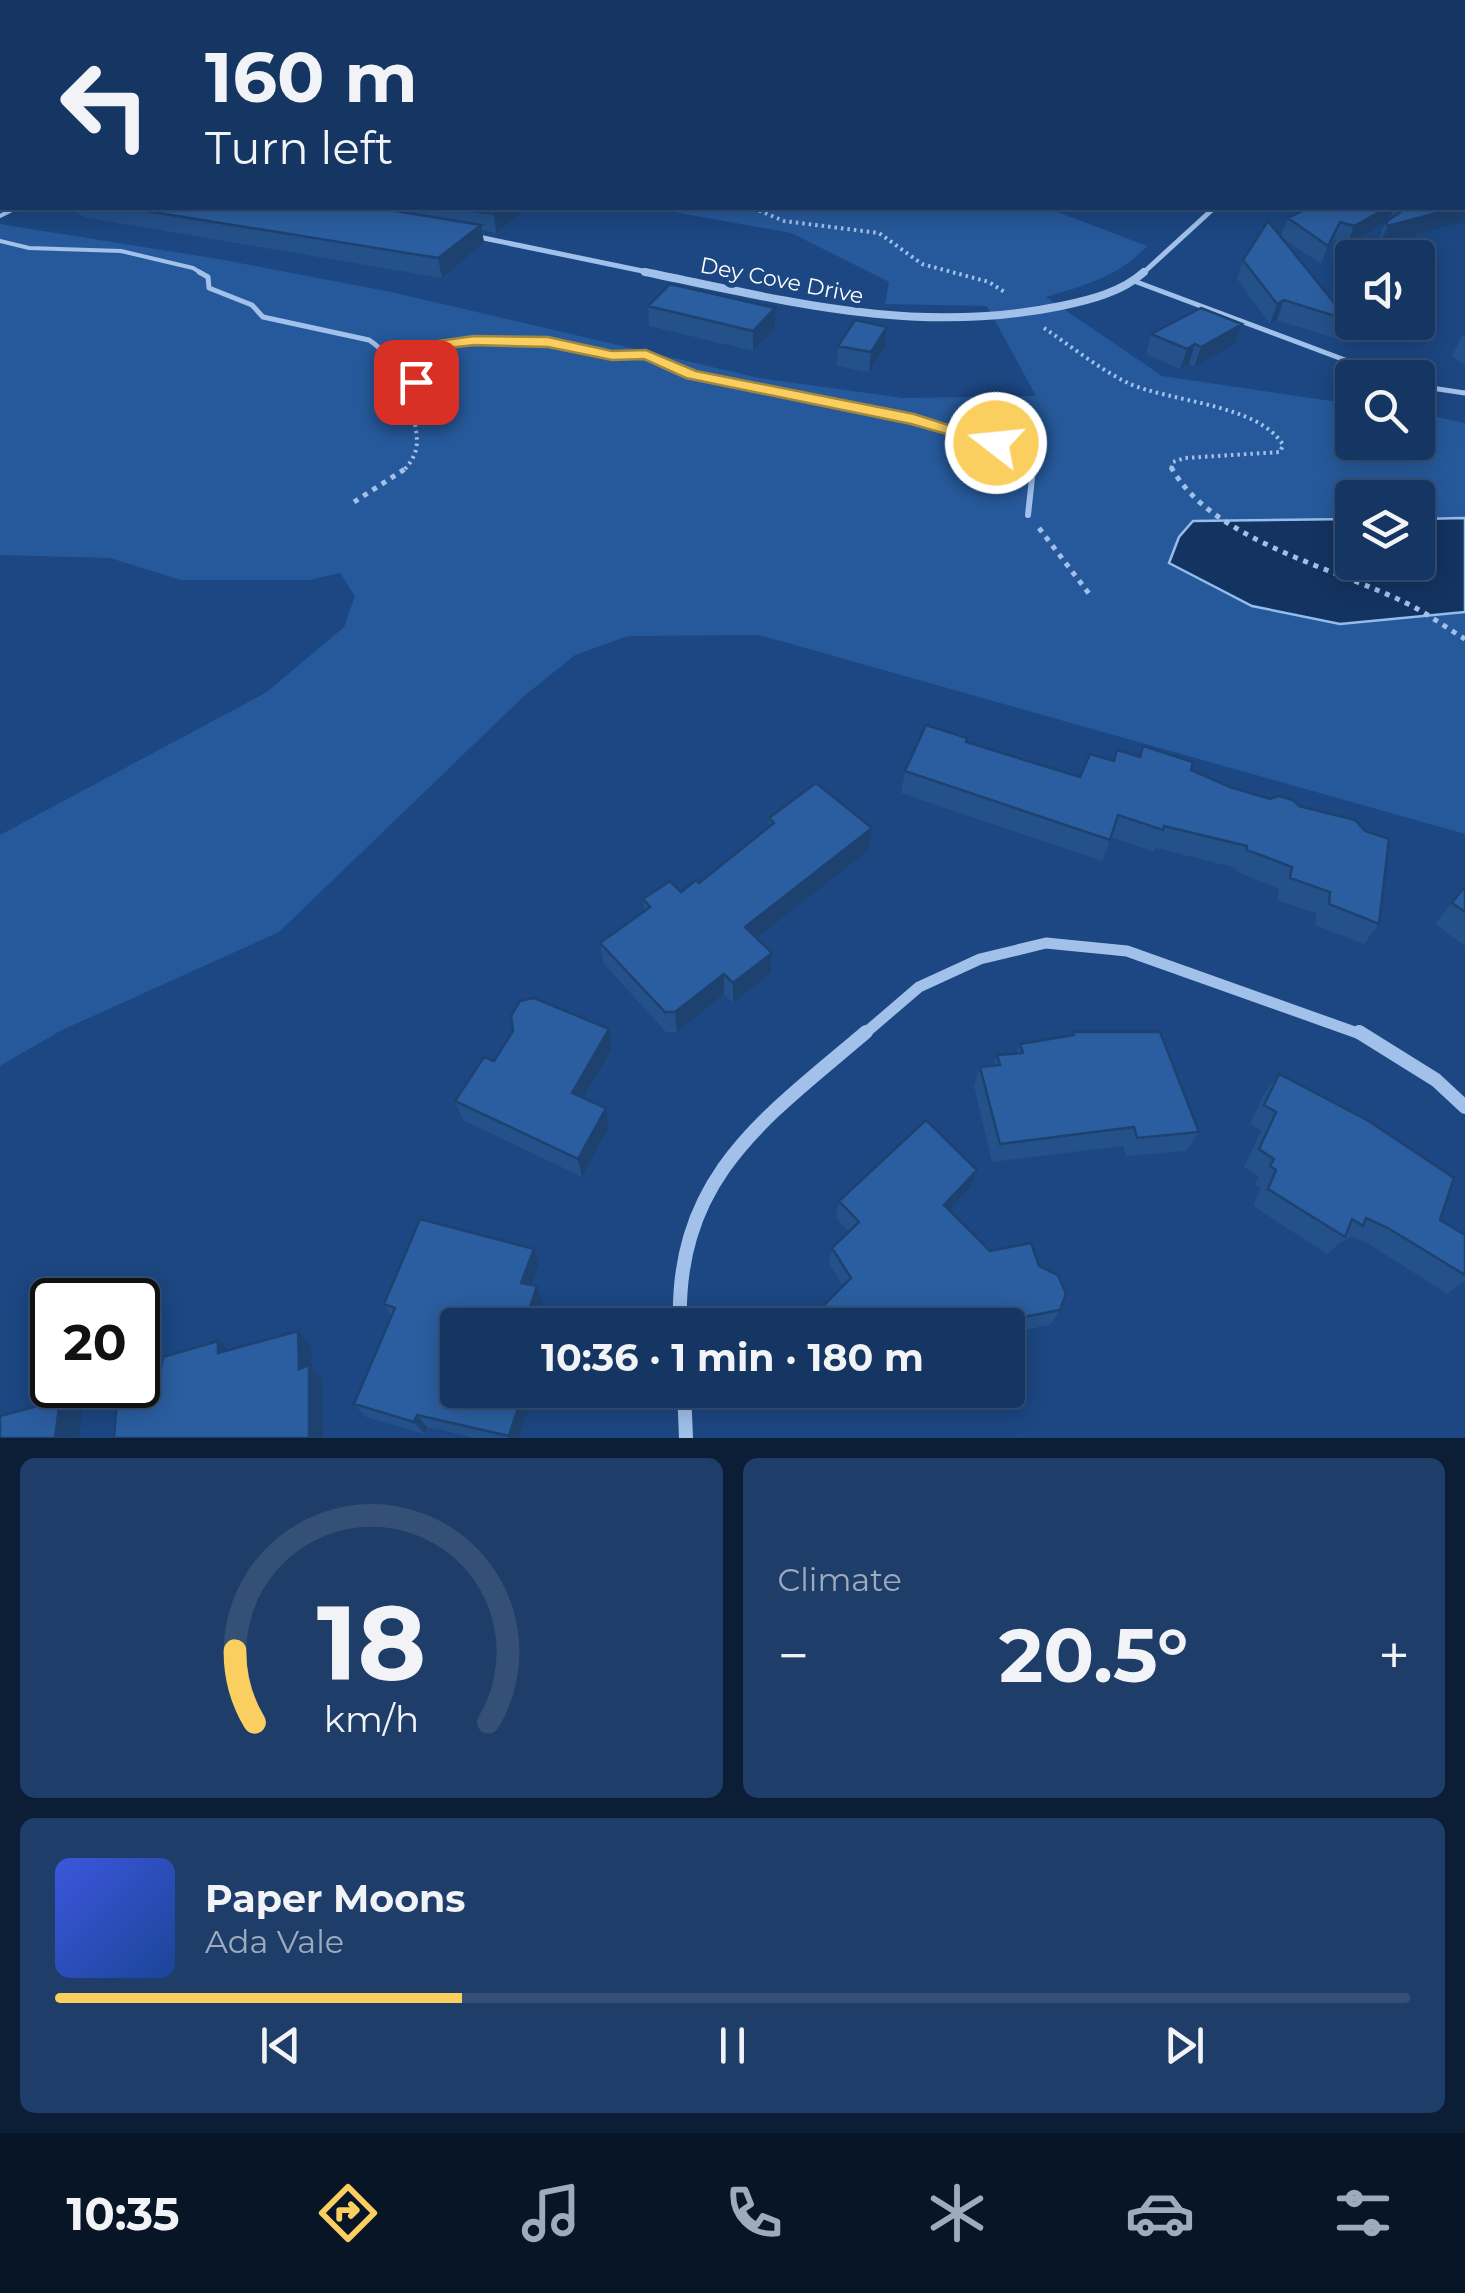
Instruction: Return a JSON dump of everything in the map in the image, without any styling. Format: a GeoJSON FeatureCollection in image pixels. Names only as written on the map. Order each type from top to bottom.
{"type":"FeatureCollection","features":[{"type":"Feature","properties":{"kind":"street","name":"Dey Cove Drive"},"geometry":{"type":"LineString","coordinates":[[451,232],[850,314],[930,320],[1028,313],[1090,300],[1134,281],[1211,210]]}},
{"type":"Feature","properties":{"kind":"street"},"geometry":{"type":"LineString","coordinates":[[679,1308],[690,1233],[714,1184],[751,1130],[919,987],[980,959],[1046,943],[1127,951],[1355,1030],[1436,1080],[1465,1107]]}},
{"type":"Feature","properties":{"kind":"street"},"geometry":{"type":"LineString","coordinates":[[685,1408],[686,1438]]}},
{"type":"Feature","properties":{"kind":"lane"},"geometry":{"type":"LineString","coordinates":[[0,241],[29,248],[121,251],[193,268],[208,277],[209,288],[215,293],[255,305],[264,317],[322,326],[376,343],[388,359],[387,381],[393,385],[416,382],[414,358],[436,345],[474,340],[548,342],[612,355],[646,354],[692,375],[914,419],[1016,451],[1025,460],[1032,478],[1028,515]]}},
{"type":"Feature","properties":{"kind":"lane"},"geometry":{"type":"LineString","coordinates":[[1134,281],[1345,360]]}},
{"type":"Feature","properties":{"kind":"lane"},"geometry":{"type":"LineString","coordinates":[[1435,389],[1465,393]]}},
{"type":"Feature","properties":{"kind":"path"},"geometry":{"type":"LineString","coordinates":[[758,210],[784,220],[879,234],[930,267],[999,288],[1028,313],[1129,383],[1246,417],[1279,438],[1283,445],[1280,452],[1178,459],[1170,464],[1172,472],[1199,500],[1236,527],[1408,604],[1465,639]]}},
{"type":"Feature","properties":{"kind":"path"},"geometry":{"type":"LineString","coordinates":[[354,502],[400,474],[417,454],[420,442],[413,422],[413,405],[420,391]]}},
{"type":"Feature","properties":{"kind":"path"},"geometry":{"type":"LineString","coordinates":[[1028,515],[1090,594]]}},
{"type":"Feature","properties":{"kind":"shaded area"},"geometry":{"type":"Polygon","coordinates":[[[663,210],[1052,210],[1147,246],[1113,273],[1046,297],[1162,376],[1335,401],[1335,460],[1435,460],[1435,417],[1465,423],[1465,834],[759,635],[628,636],[575,655],[523,697],[279,932],[60,1031],[0,1066],[0,835],[267,692],[344,627],[355,596],[340,573],[309,580],[181,580],[110,558],[0,555],[0,224],[391,292],[759,378],[903,398],[1036,396],[987,306],[885,304],[889,282],[791,233],[663,210]]]}},
{"type":"Feature","properties":{"kind":"shaded area"},"geometry":{"type":"Polygon","coordinates":[[[1465,518],[1465,612],[1340,624],[1252,606],[1169,563],[1179,537],[1193,521],[1335,519],[1335,580],[1435,580],[1435,519],[1465,518]]]}},
{"type":"Feature","properties":{"kind":"building"},"geometry":{"type":"Polygon","coordinates":[[[140,210],[390,210],[481,225],[438,258],[140,210]]]}},
{"type":"Feature","properties":{"kind":"building"},"geometry":{"type":"Polygon","coordinates":[[[466,210],[499,210],[494,214],[466,210]]]}},
{"type":"Feature","properties":{"kind":"building"},"geometry":{"type":"Polygon","coordinates":[[[1304,210],[1383,210],[1354,226],[1340,222],[1328,246],[1288,218],[1304,210]]]}},
{"type":"Feature","properties":{"kind":"building"},"geometry":{"type":"Polygon","coordinates":[[[1403,210],[1448,210],[1388,226],[1386,222],[1403,210]]]}},
{"type":"Feature","properties":{"kind":"building"},"geometry":{"type":"Polygon","coordinates":[[[1268,221],[1335,304],[1335,316],[1284,300],[1277,304],[1243,260],[1268,221]]]}},
{"type":"Feature","properties":{"kind":"building"},"geometry":{"type":"Polygon","coordinates":[[[670,284],[775,308],[753,331],[648,306],[670,284]]]}},
{"type":"Feature","properties":{"kind":"building"},"geometry":{"type":"Polygon","coordinates":[[[1201,308],[1242,324],[1201,347],[1195,344],[1187,349],[1151,334],[1201,308]]]}},
{"type":"Feature","properties":{"kind":"building"},"geometry":{"type":"Polygon","coordinates":[[[855,320],[887,327],[871,352],[838,346],[855,320]]]}},
{"type":"Feature","properties":{"kind":"building"},"geometry":{"type":"Polygon","coordinates":[[[926,725],[967,738],[966,742],[1080,777],[1090,754],[1114,761],[1117,750],[1140,757],[1143,746],[1193,762],[1191,770],[1230,787],[1270,799],[1279,796],[1299,806],[1355,820],[1365,831],[1389,839],[1379,924],[1329,904],[1330,892],[1290,878],[1292,867],[1247,850],[1247,846],[1164,826],[1163,830],[1118,815],[1110,840],[905,771],[926,725]]]}},
{"type":"Feature","properties":{"kind":"building"},"geometry":{"type":"Polygon","coordinates":[[[816,783],[872,828],[745,927],[772,953],[733,983],[724,974],[675,1012],[665,1012],[600,943],[650,907],[643,899],[670,881],[681,892],[696,880],[699,883],[774,823],[769,818],[816,783]]]}},
{"type":"Feature","properties":{"kind":"building"},"geometry":{"type":"Polygon","coordinates":[[[1465,886],[1465,912],[1452,903],[1465,886]]]}},
{"type":"Feature","properties":{"kind":"building"},"geometry":{"type":"Polygon","coordinates":[[[534,998],[609,1029],[572,1093],[606,1108],[578,1159],[455,1101],[484,1057],[494,1061],[513,1031],[511,1016],[520,1001],[534,998]]]}},
{"type":"Feature","properties":{"kind":"building"},"geometry":{"type":"Polygon","coordinates":[[[1073,1032],[1160,1032],[1199,1132],[1137,1138],[1134,1127],[1000,1144],[980,1067],[1000,1065],[997,1055],[1023,1053],[1020,1044],[1074,1035],[1073,1032]]]}},
{"type":"Feature","properties":{"kind":"building"},"geometry":{"type":"Polygon","coordinates":[[[1279,1074],[1367,1120],[1454,1178],[1440,1220],[1465,1235],[1465,1275],[1366,1218],[1363,1226],[1352,1219],[1345,1237],[1268,1189],[1276,1170],[1270,1166],[1274,1159],[1259,1149],[1276,1112],[1264,1105],[1279,1074]]]}},
{"type":"Feature","properties":{"kind":"building"},"geometry":{"type":"Polygon","coordinates":[[[926,1120],[977,1170],[944,1205],[990,1251],[1031,1243],[1039,1266],[1058,1275],[1066,1294],[1060,1310],[1025,1317],[1025,1308],[821,1308],[851,1278],[832,1248],[859,1222],[839,1201],[926,1120]]]}},
{"type":"Feature","properties":{"kind":"building"},"geometry":{"type":"Polygon","coordinates":[[[420,1219],[534,1249],[521,1283],[537,1286],[530,1308],[440,1308],[440,1408],[518,1408],[509,1436],[417,1415],[414,1422],[354,1404],[395,1308],[384,1304],[420,1219]]]}},
{"type":"Feature","properties":{"kind":"building"},"geometry":{"type":"Polygon","coordinates":[[[298,1331],[299,1369],[309,1365],[309,1438],[114,1438],[116,1408],[160,1408],[163,1357],[218,1341],[218,1353],[298,1331]]]}},
{"type":"Feature","properties":{"kind":"building"},"geometry":{"type":"Polygon","coordinates":[[[30,1408],[59,1408],[55,1438],[0,1438],[0,1416],[30,1408]]]}},
{"type":"Feature","properties":{"kind":"route"},"geometry":{"type":"LineString","coordinates":[[416,382],[414,358],[436,345],[474,340],[548,342],[612,355],[646,354],[692,375],[914,419],[996,443]]}}]}
